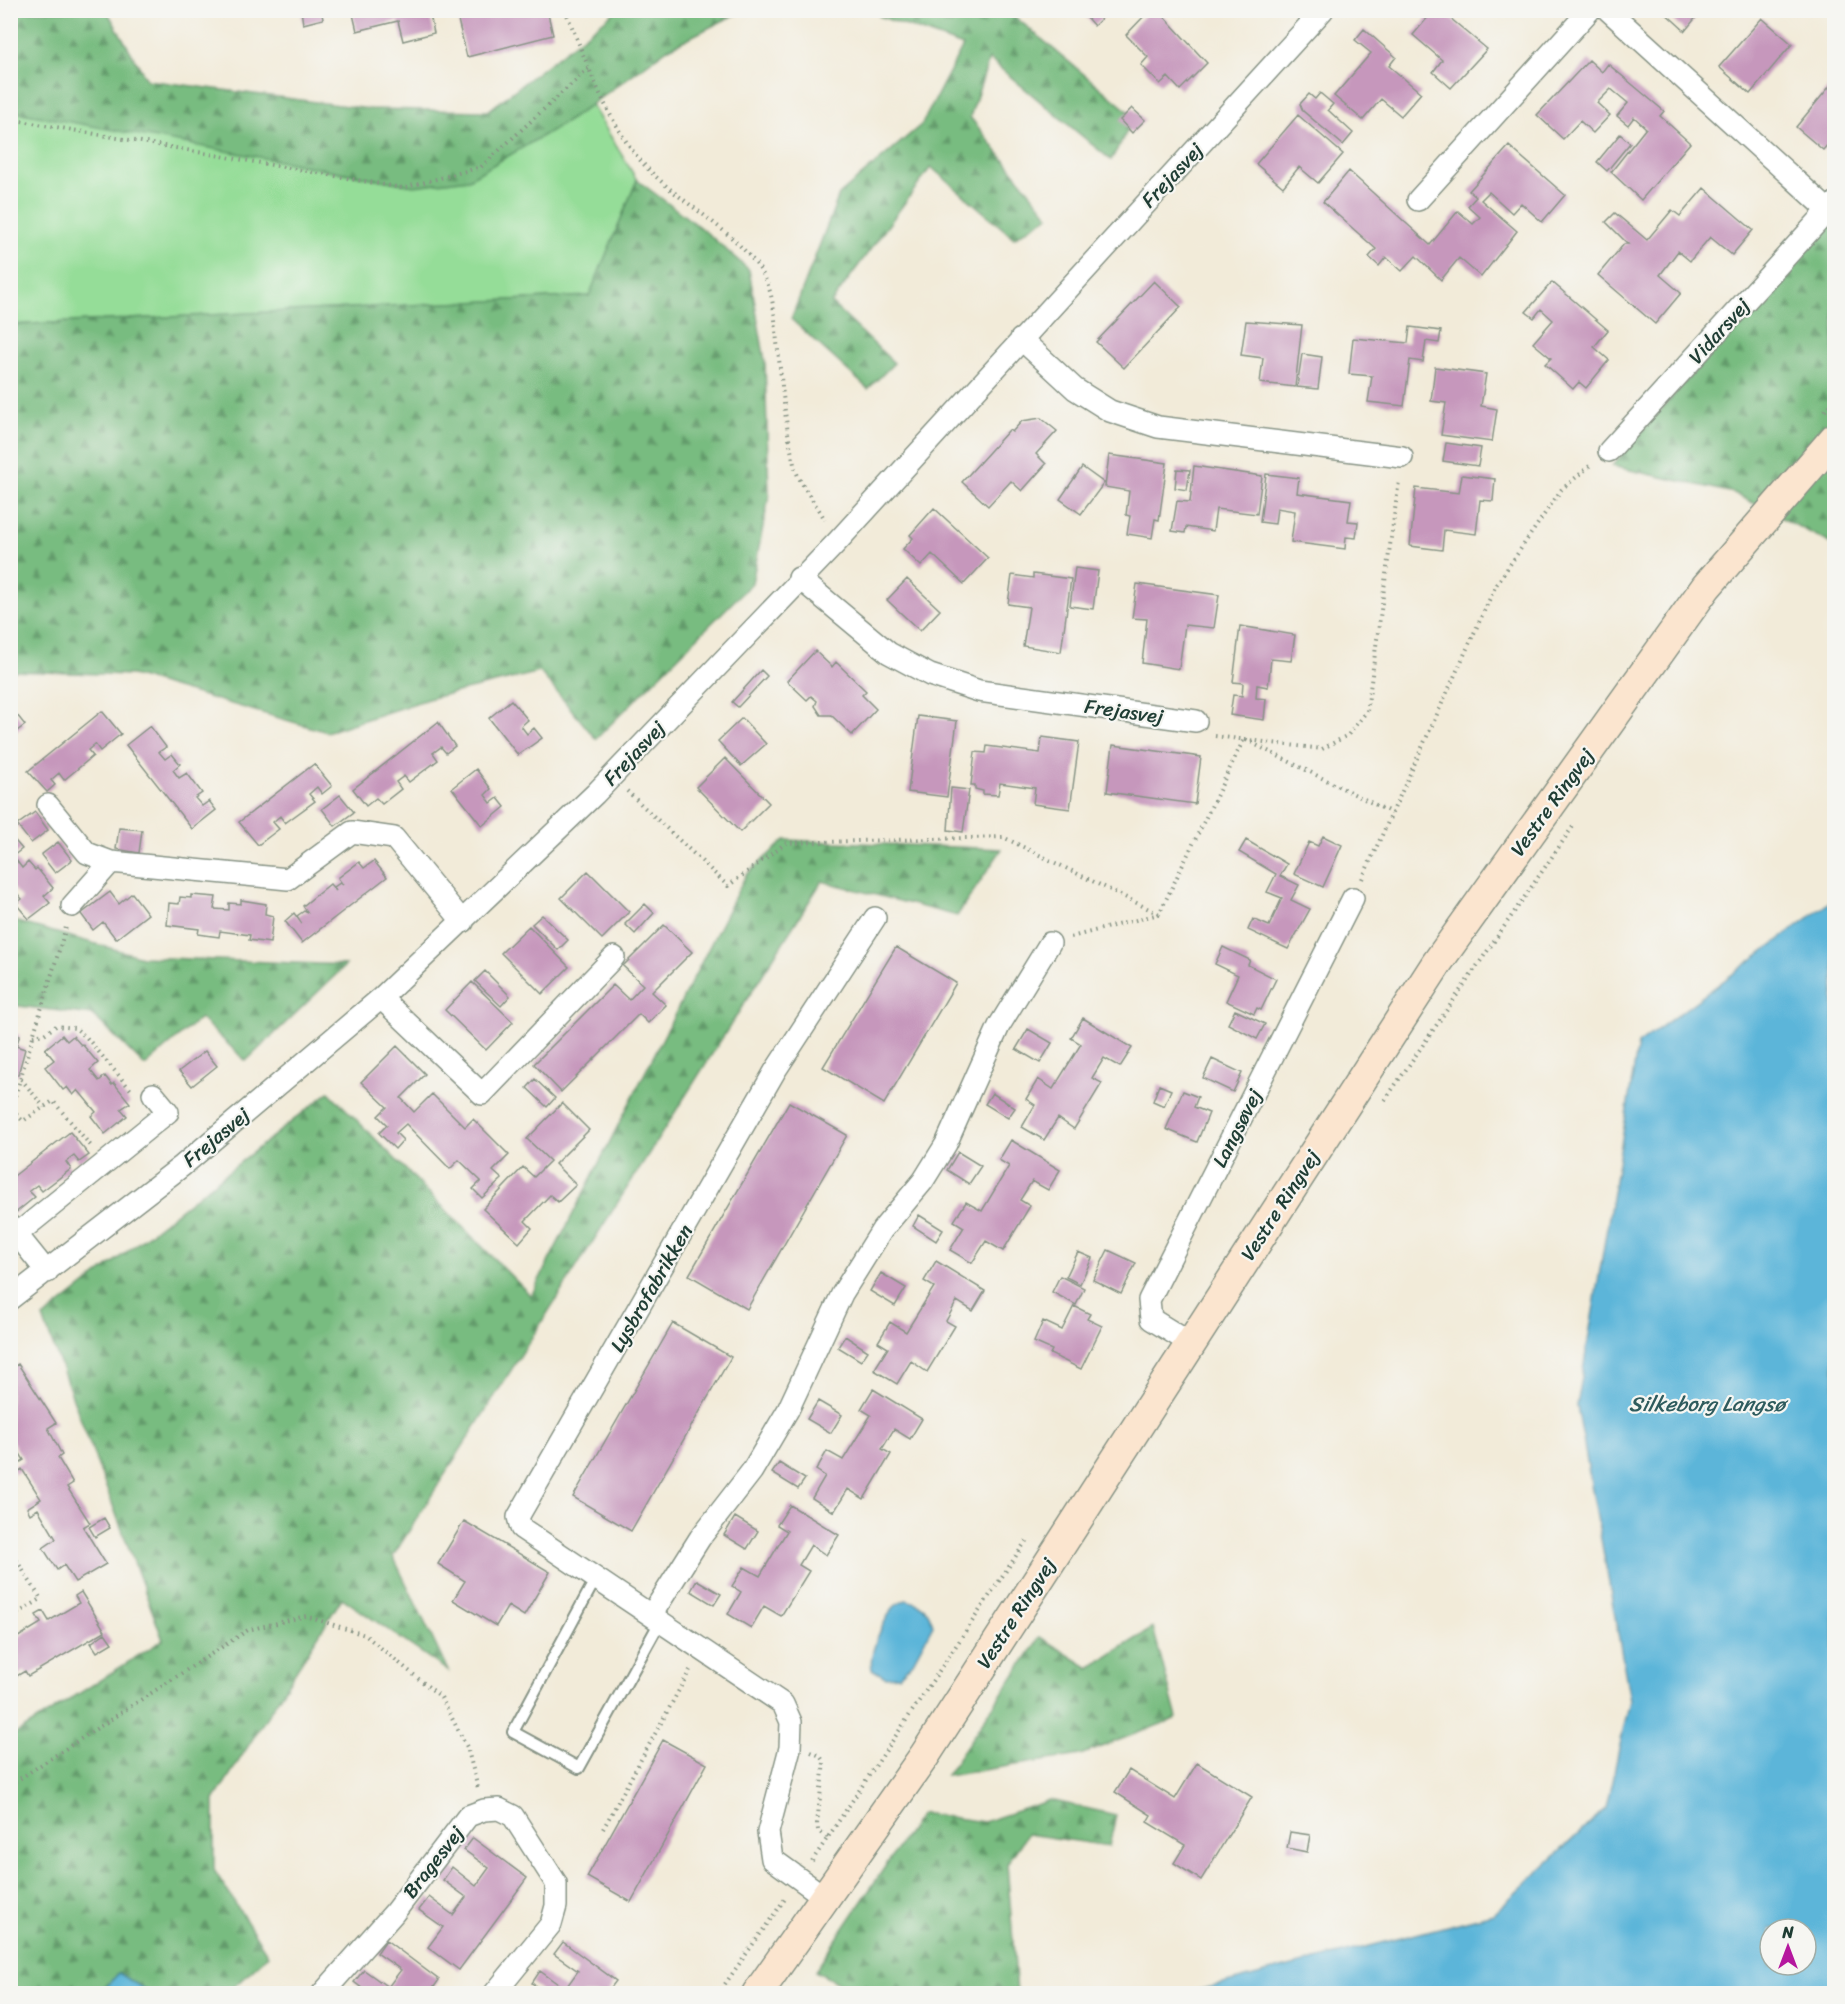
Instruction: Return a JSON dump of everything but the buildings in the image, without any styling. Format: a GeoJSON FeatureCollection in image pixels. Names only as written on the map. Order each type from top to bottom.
{"type":"FeatureCollection","features":[{"type":"Feature","properties":{"kind":"main road","name":"Vestre Ringvej"},"geometry":{"type":"LineString","coordinates":[[757,1994],[925,1755],[1444,953],[1706,587],[1834,439]]}},
{"type":"Feature","properties":{"kind":"street","name":"Frejasvej"},"geometry":{"type":"LineString","coordinates":[[10,1299],[182,1166],[381,998],[612,777],[799,578],[837,542],[1323,10]]}},
{"type":"Feature","properties":{"kind":"street"},"geometry":{"type":"LineString","coordinates":[[1418,200],[1590,10]]}},
{"type":"Feature","properties":{"kind":"street","name":"Vidarsvej"},"geometry":{"type":"LineString","coordinates":[[1608,10],[1831,207],[1609,451]]}},
{"type":"Feature","properties":{"kind":"street"},"geometry":{"type":"LineString","coordinates":[[1021,339],[1084,395],[1110,411],[1158,427],[1402,457]]}},
{"type":"Feature","properties":{"kind":"street","name":"Frejasvej"},"geometry":{"type":"LineString","coordinates":[[799,578],[890,653],[930,675],[979,691],[1196,721]]}},
{"type":"Feature","properties":{"kind":"street"},"geometry":{"type":"LineString","coordinates":[[48,805],[87,853],[111,862],[288,879],[352,832],[394,838],[463,922]]}},
{"type":"Feature","properties":{"kind":"street"},"geometry":{"type":"LineString","coordinates":[[72,906],[111,862]]}},
{"type":"Feature","properties":{"kind":"street","name":"Langsøvej"},"geometry":{"type":"LineString","coordinates":[[1190,1343],[1151,1319],[1149,1300],[1353,898]]}},
{"type":"Feature","properties":{"kind":"street","name":"Lysbrofabrikken"},"geometry":{"type":"LineString","coordinates":[[826,1898],[772,1859],[768,1832],[790,1748],[791,1722],[783,1704],[521,1528],[518,1517],[775,1071],[875,918]]}},
{"type":"Feature","properties":{"kind":"street"},"geometry":{"type":"LineString","coordinates":[[656,1617],[700,1538],[752,1472],[788,1410],[842,1294],[882,1230],[923,1182],[946,1144],[999,1026],[1050,943]]}},
{"type":"Feature","properties":{"kind":"street"},"geometry":{"type":"LineString","coordinates":[[381,998],[482,1094],[614,957]]}},
{"type":"Feature","properties":{"kind":"street"},"geometry":{"type":"LineString","coordinates":[[47,1272],[14,1230],[168,1112],[153,1094]]}},
{"type":"Feature","properties":{"kind":"street"},"geometry":{"type":"LineString","coordinates":[[484,1810],[499,1809],[513,1816],[556,1883],[556,1906],[551,1924],[494,1994]]}},
{"type":"Feature","properties":{"kind":"street","name":"Bragesvej"},"geometry":{"type":"LineString","coordinates":[[322,1994],[394,1913],[468,1816],[484,1810]]}},
{"type":"Feature","properties":{"kind":"lane"},"geometry":{"type":"LineString","coordinates":[[596,1578],[513,1732],[579,1768],[656,1617]]}},
{"type":"Feature","properties":{"kind":"path"},"geometry":{"type":"LineString","coordinates":[[565,10],[606,105],[648,169],[679,198],[710,220],[746,252],[762,273],[769,291],[775,321],[795,467],[837,542]]}},
{"type":"Feature","properties":{"kind":"path"},"geometry":{"type":"LineString","coordinates":[[10,119],[403,188],[480,166],[590,67]]}},
{"type":"Feature","properties":{"kind":"path"},"geometry":{"type":"LineString","coordinates":[[1353,898],[1496,585],[1561,490],[1609,451]]}},
{"type":"Feature","properties":{"kind":"path"},"geometry":{"type":"LineString","coordinates":[[1196,721],[1209,735],[1322,749],[1348,735],[1367,711],[1402,457]]}},
{"type":"Feature","properties":{"kind":"path"},"geometry":{"type":"LineString","coordinates":[[1244,739],[1392,813]]}},
{"type":"Feature","properties":{"kind":"path"},"geometry":{"type":"LineString","coordinates":[[1050,943],[1159,914],[1244,739]]}},
{"type":"Feature","properties":{"kind":"path"},"geometry":{"type":"LineString","coordinates":[[612,777],[728,886],[786,843],[1003,837],[1159,914]]}},
{"type":"Feature","properties":{"kind":"path"},"geometry":{"type":"LineString","coordinates":[[1385,1101],[1579,818]]}},
{"type":"Feature","properties":{"kind":"path"},"geometry":{"type":"LineString","coordinates":[[72,906],[11,1112],[23,1121],[52,1101],[105,1162]]}},
{"type":"Feature","properties":{"kind":"path"},"geometry":{"type":"LineString","coordinates":[[33,1036],[44,1034],[56,1026],[75,1028],[86,1037],[134,1094],[153,1094]]}},
{"type":"Feature","properties":{"kind":"path"},"geometry":{"type":"LineString","coordinates":[[21,1079],[44,1107]]}},
{"type":"Feature","properties":{"kind":"path"},"geometry":{"type":"LineString","coordinates":[[10,1550],[41,1599],[10,1618]]}},
{"type":"Feature","properties":{"kind":"path"},"geometry":{"type":"LineString","coordinates":[[10,1785],[248,1630],[306,1616],[365,1635],[441,1696],[467,1747],[484,1810]]}},
{"type":"Feature","properties":{"kind":"path"},"geometry":{"type":"LineString","coordinates":[[603,1829],[702,1649]]}},
{"type":"Feature","properties":{"kind":"path"},"geometry":{"type":"LineString","coordinates":[[790,1748],[820,1756],[824,1762],[818,1830],[855,1856]]}},
{"type":"Feature","properties":{"kind":"green space"},"geometry":{"type":"Polygon","coordinates":[[[10,11],[107,11],[147,80],[370,109],[488,111],[616,11],[742,11],[669,48],[571,119],[469,179],[414,186],[11,111],[10,11]]]}},
{"type":"Feature","properties":{"kind":"green space"},"geometry":{"type":"Polygon","coordinates":[[[882,11],[1008,11],[1135,117],[1111,160],[989,59],[970,117],[1049,216],[1014,238],[931,167],[831,303],[894,363],[868,389],[791,319],[839,195],[922,124],[963,46],[879,16],[882,11]]]}},
{"type":"Feature","properties":{"kind":"green space"},"geometry":{"type":"Polygon","coordinates":[[[591,104],[637,180],[590,296],[11,325],[11,111],[150,135],[571,119],[591,104]]]}},
{"type":"Feature","properties":{"kind":"green space"},"geometry":{"type":"Polygon","coordinates":[[[637,180],[706,232],[749,270],[765,361],[769,496],[752,583],[596,739],[540,672],[428,699],[327,732],[132,675],[11,671],[11,325],[589,296],[637,180]]]}},
{"type":"Feature","properties":{"kind":"green space"},"geometry":{"type":"Polygon","coordinates":[[[1834,211],[1834,545],[1734,493],[1612,466],[1834,211]]]}},
{"type":"Feature","properties":{"kind":"green space"},"geometry":{"type":"Polygon","coordinates":[[[785,840],[1002,849],[957,916],[822,881],[393,1556],[448,1671],[342,1598],[214,1800],[214,1870],[268,1955],[227,1993],[150,1993],[119,1973],[100,1993],[11,1994],[11,1737],[163,1640],[43,1318],[329,1092],[531,1296],[746,875],[785,840]]]}},
{"type":"Feature","properties":{"kind":"green space"},"geometry":{"type":"Polygon","coordinates":[[[11,920],[142,957],[346,965],[246,1061],[200,1018],[145,1066],[93,1015],[11,1005],[11,920]]]}},
{"type":"Feature","properties":{"kind":"green space"},"geometry":{"type":"Polygon","coordinates":[[[1153,1628],[1177,1718],[1080,1755],[946,1776],[1040,1637],[1089,1668],[1153,1628]]]}},
{"type":"Feature","properties":{"kind":"green space"},"geometry":{"type":"Polygon","coordinates":[[[1050,1800],[1116,1815],[1109,1846],[1027,1834],[1007,1864],[1017,1993],[857,1993],[815,1971],[921,1813],[984,1822],[1050,1800]]]}},
{"type":"Feature","properties":{"kind":"water","name":"Silkeborg Langsø"},"geometry":{"type":"Polygon","coordinates":[[[1834,899],[1834,1993],[1188,1993],[1493,1914],[1606,1808],[1630,1700],[1577,1406],[1638,1044],[1834,899]]]}},
{"type":"Feature","properties":{"kind":"water"},"geometry":{"type":"Polygon","coordinates":[[[906,1600],[924,1608],[933,1625],[913,1662],[899,1676],[885,1677],[872,1669],[872,1654],[890,1613],[895,1606],[906,1600]]]}},
{"type":"Feature","properties":{"kind":"water"},"geometry":{"type":"Polygon","coordinates":[[[119,1973],[150,1993],[100,1993],[119,1973]]]}}]}
